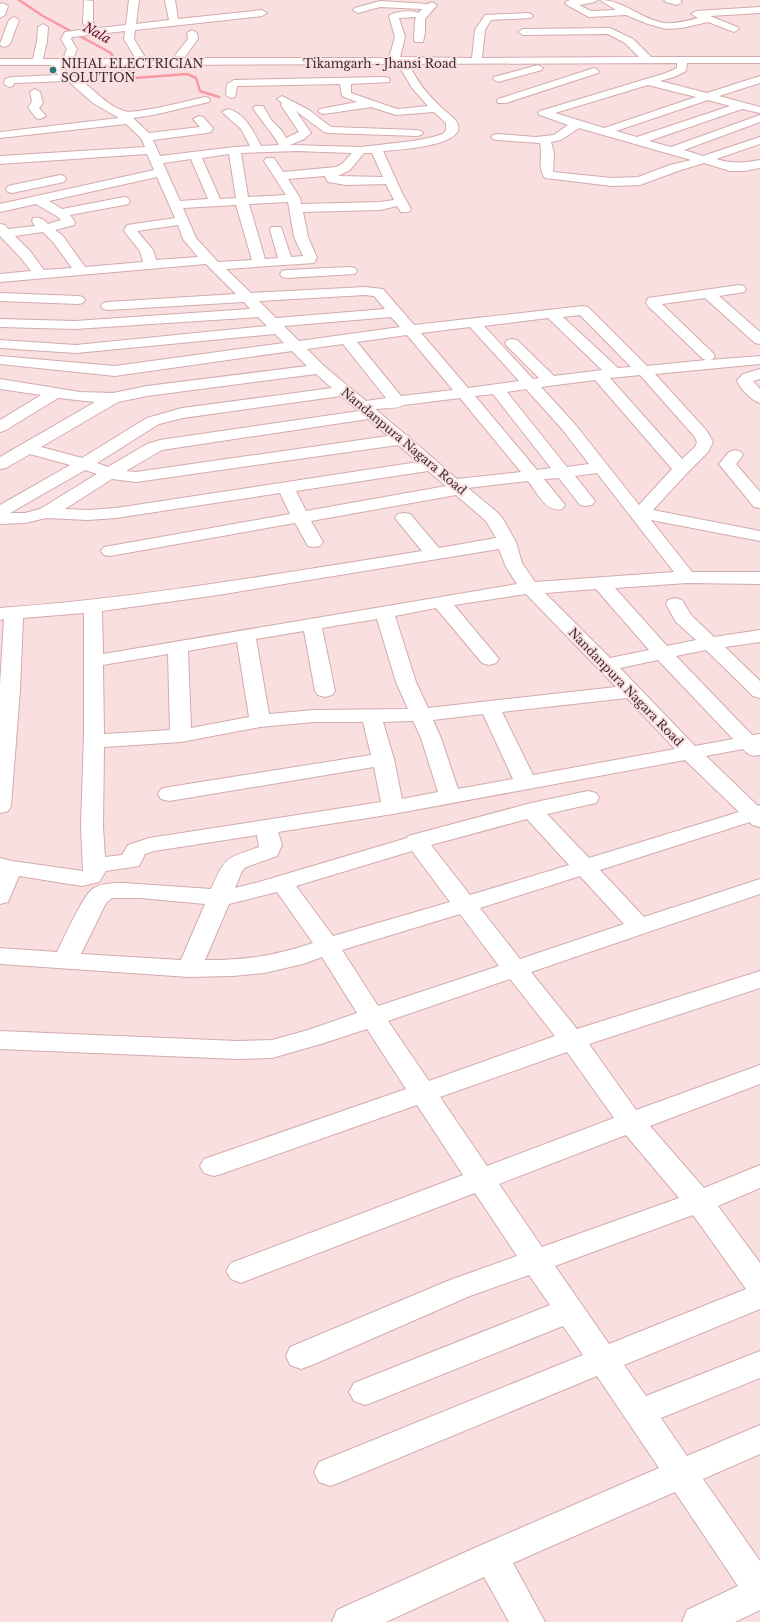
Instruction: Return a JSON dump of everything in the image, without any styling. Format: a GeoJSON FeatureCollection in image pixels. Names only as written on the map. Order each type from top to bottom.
{"type":"FeatureCollection","features":[{"type":"Feature","properties":{"kind":"street"},"geometry":{"type":"LineString","coordinates":[[134,0],[129,39],[140,55],[142,63]]}},
{"type":"Feature","properties":{"kind":"street"},"geometry":{"type":"LineString","coordinates":[[170,0],[174,23]]}},
{"type":"Feature","properties":{"kind":"street"},"geometry":{"type":"LineString","coordinates":[[419,40],[421,32],[418,20],[419,17],[438,0]]}},
{"type":"Feature","properties":{"kind":"street"},"geometry":{"type":"LineString","coordinates":[[592,0],[570,3],[591,15],[628,12]]}},
{"type":"Feature","properties":{"kind":"street"},"geometry":{"type":"LineString","coordinates":[[605,0],[628,12],[667,26],[709,19]]}},
{"type":"Feature","properties":{"kind":"street"},"geometry":{"type":"LineString","coordinates":[[88,1],[88,23],[96,31]]}},
{"type":"Feature","properties":{"kind":"street"},"geometry":{"type":"LineString","coordinates":[[0,63],[59,63],[72,49],[66,39],[68,34],[262,13],[256,4]]}},
{"type":"Feature","properties":{"kind":"street"},"geometry":{"type":"LineString","coordinates":[[358,10],[380,4],[430,7]]}},
{"type":"Feature","properties":{"kind":"street"},"geometry":{"type":"LineString","coordinates":[[526,24],[529,5]]}},
{"type":"Feature","properties":{"kind":"street"},"geometry":{"type":"LineString","coordinates":[[217,6],[226,16]]}},
{"type":"Feature","properties":{"kind":"street"},"geometry":{"type":"LineString","coordinates":[[678,6],[734,29]]}},
{"type":"Feature","properties":{"kind":"street"},"geometry":{"type":"LineString","coordinates":[[698,14],[760,10]]}},
{"type":"Feature","properties":{"kind":"street"},"geometry":{"type":"LineString","coordinates":[[286,150],[305,133],[284,102],[305,112],[329,130],[361,130],[437,141],[448,136],[452,129],[451,122],[439,112],[400,61],[400,37],[390,16],[415,14]]}},
{"type":"Feature","properties":{"kind":"street"},"geometry":{"type":"LineString","coordinates":[[638,16],[652,14]]}},
{"type":"Feature","properties":{"kind":"street"},"geometry":{"type":"LineString","coordinates":[[477,60],[480,30],[490,17],[526,24],[609,30],[621,35],[629,41],[647,59]]}},
{"type":"Feature","properties":{"kind":"street"},"geometry":{"type":"LineString","coordinates":[[4,41],[14,20]]}},
{"type":"Feature","properties":{"kind":"street"},"geometry":{"type":"LineString","coordinates":[[526,24],[567,23]]}},
{"type":"Feature","properties":{"kind":"street"},"geometry":{"type":"LineString","coordinates":[[37,62],[42,41],[43,27]]}},
{"type":"Feature","properties":{"kind":"street"},"geometry":{"type":"LineString","coordinates":[[176,62],[193,39],[192,33]]}},
{"type":"Feature","properties":{"kind":"street"},"geometry":{"type":"LineString","coordinates":[[629,41],[642,39]]}},
{"type":"Feature","properties":{"kind":"street"},"geometry":{"type":"LineString","coordinates":[[124,63],[682,60],[682,69],[676,72],[544,113],[603,132],[730,167],[744,167],[760,164]]}},
{"type":"Feature","properties":{"kind":"street","name":"Tikamgarh - Jhansi Road"},"geometry":{"type":"LineString","coordinates":[[0,63],[375,63],[400,61],[682,60],[760,61]]}},
{"type":"Feature","properties":{"kind":"street","name":"Nandanpura Nagara Road"},"geometry":{"type":"LineString","coordinates":[[59,63],[63,74],[87,91],[97,102],[100,108],[126,118],[154,155],[190,239],[216,267],[248,297],[319,369],[403,439],[492,517],[502,529],[511,560],[520,576],[530,588],[632,691],[689,752],[758,815]]}},
{"type":"Feature","properties":{"kind":"street"},"geometry":{"type":"LineString","coordinates":[[308,63],[311,86]]}},
{"type":"Feature","properties":{"kind":"street"},"geometry":{"type":"LineString","coordinates":[[231,95],[233,83],[264,88],[311,86],[345,80],[387,83],[375,63]]}},
{"type":"Feature","properties":{"kind":"street"},"geometry":{"type":"LineString","coordinates":[[498,79],[535,68],[594,70],[606,72]]}},
{"type":"Feature","properties":{"kind":"street"},"geometry":{"type":"LineString","coordinates":[[502,101],[594,70]]}},
{"type":"Feature","properties":{"kind":"street"},"geometry":{"type":"LineString","coordinates":[[536,105],[629,77],[760,110]]}},
{"type":"Feature","properties":{"kind":"street"},"geometry":{"type":"LineString","coordinates":[[9,84],[12,80],[70,78]]}},
{"type":"Feature","properties":{"kind":"street"},"geometry":{"type":"LineString","coordinates":[[603,132],[760,79]]}},
{"type":"Feature","properties":{"kind":"street"},"geometry":{"type":"LineString","coordinates":[[345,80],[347,96],[373,103],[396,112],[439,112]]}},
{"type":"Feature","properties":{"kind":"street"},"geometry":{"type":"LineString","coordinates":[[24,118],[43,115],[33,107],[38,103],[36,92]]}},
{"type":"Feature","properties":{"kind":"street"},"geometry":{"type":"LineString","coordinates":[[0,135],[126,118],[205,100]]}},
{"type":"Feature","properties":{"kind":"street"},"geometry":{"type":"LineString","coordinates":[[324,110],[373,103]]}},
{"type":"Feature","properties":{"kind":"street"},"geometry":{"type":"LineString","coordinates":[[637,141],[742,105]]}},
{"type":"Feature","properties":{"kind":"street"},"geometry":{"type":"LineString","coordinates":[[259,108],[268,123],[278,133],[286,150]]}},
{"type":"Feature","properties":{"kind":"street"},"geometry":{"type":"LineString","coordinates":[[228,112],[246,127],[257,149]]}},
{"type":"Feature","properties":{"kind":"street"},"geometry":{"type":"LineString","coordinates":[[321,124],[402,120],[439,112]]}},
{"type":"Feature","properties":{"kind":"street"},"geometry":{"type":"LineString","coordinates":[[671,151],[760,118]]}},
{"type":"Feature","properties":{"kind":"street"},"geometry":{"type":"LineString","coordinates":[[0,208],[102,184],[154,155],[183,133],[207,130],[199,119]]}},
{"type":"Feature","properties":{"kind":"street"},"geometry":{"type":"LineString","coordinates":[[402,120],[413,137]]}},
{"type":"Feature","properties":{"kind":"street"},"geometry":{"type":"LineString","coordinates":[[172,121],[183,133]]}},
{"type":"Feature","properties":{"kind":"street"},"geometry":{"type":"LineString","coordinates":[[497,137],[545,140],[561,136],[577,124]]}},
{"type":"Feature","properties":{"kind":"street"},"geometry":{"type":"LineString","coordinates":[[215,137],[229,150],[240,179],[242,201],[260,263]]}},
{"type":"Feature","properties":{"kind":"street"},"geometry":{"type":"LineString","coordinates":[[390,180],[346,182],[332,179],[331,175],[346,167],[365,152],[413,137]]}},
{"type":"Feature","properties":{"kind":"street"},"geometry":{"type":"LineString","coordinates":[[545,140],[548,153],[546,170],[549,175],[612,182],[640,181],[674,168],[703,160],[760,140]]}},
{"type":"Feature","properties":{"kind":"street"},"geometry":{"type":"LineString","coordinates":[[5,236],[69,223],[69,221],[59,213],[7,182],[0,162],[77,154],[195,156],[229,150],[257,149],[365,152],[381,157],[390,180],[403,205],[377,206],[242,201],[176,205]]}},
{"type":"Feature","properties":{"kind":"street"},"geometry":{"type":"LineString","coordinates":[[77,154],[83,166]]}},
{"type":"Feature","properties":{"kind":"street"},"geometry":{"type":"LineString","coordinates":[[195,156],[216,203]]}},
{"type":"Feature","properties":{"kind":"street"},"geometry":{"type":"LineString","coordinates":[[53,157],[69,166]]}},
{"type":"Feature","properties":{"kind":"street"},"geometry":{"type":"LineString","coordinates":[[216,267],[309,260],[310,258],[301,237],[295,203],[270,161]]}},
{"type":"Feature","properties":{"kind":"street"},"geometry":{"type":"LineString","coordinates":[[280,176],[337,171]]}},
{"type":"Feature","properties":{"kind":"street"},"geometry":{"type":"LineString","coordinates":[[7,182],[60,179],[67,180],[75,184]]}},
{"type":"Feature","properties":{"kind":"street"},"geometry":{"type":"LineString","coordinates":[[102,184],[134,210]]}},
{"type":"Feature","properties":{"kind":"street"},"geometry":{"type":"LineString","coordinates":[[59,213],[124,201]]}},
{"type":"Feature","properties":{"kind":"street"},"geometry":{"type":"LineString","coordinates":[[33,218],[58,238],[81,270]]}},
{"type":"Feature","properties":{"kind":"street"},"geometry":{"type":"LineString","coordinates":[[151,264],[146,250],[130,231],[132,228],[150,224],[182,221]]}},
{"type":"Feature","properties":{"kind":"street"},"geometry":{"type":"LineString","coordinates":[[276,230],[286,262]]}},
{"type":"Feature","properties":{"kind":"street"},"geometry":{"type":"LineString","coordinates":[[5,236],[39,273]]}},
{"type":"Feature","properties":{"kind":"street"},"geometry":{"type":"LineString","coordinates":[[101,254],[108,268]]}},
{"type":"Feature","properties":{"kind":"street"},"geometry":{"type":"LineString","coordinates":[[0,278],[39,273],[151,264],[350,271]]}},
{"type":"Feature","properties":{"kind":"street"},"geometry":{"type":"LineString","coordinates":[[708,356],[654,303],[654,301],[709,294],[739,288]]}},
{"type":"Feature","properties":{"kind":"street"},"geometry":{"type":"LineString","coordinates":[[108,306],[373,291],[381,294],[409,330],[466,394],[533,474],[556,505]]}},
{"type":"Feature","properties":{"kind":"street"},"geometry":{"type":"LineString","coordinates":[[709,294],[760,340]]}},
{"type":"Feature","properties":{"kind":"street"},"geometry":{"type":"LineString","coordinates":[[0,297],[78,300]]}},
{"type":"Feature","properties":{"kind":"street"},"geometry":{"type":"LineString","coordinates":[[0,360],[115,371],[409,330],[578,310],[586,311],[701,434],[705,442],[702,449],[681,469],[640,515]]}},
{"type":"Feature","properties":{"kind":"street"},"geometry":{"type":"LineString","coordinates":[[0,323],[44,325],[271,321],[395,312]]}},
{"type":"Feature","properties":{"kind":"street"},"geometry":{"type":"LineString","coordinates":[[552,313],[607,374],[681,469]]}},
{"type":"Feature","properties":{"kind":"street"},"geometry":{"type":"LineString","coordinates":[[490,320],[550,381]]}},
{"type":"Feature","properties":{"kind":"street"},"geometry":{"type":"LineString","coordinates":[[0,344],[76,350],[198,338],[271,321]]}},
{"type":"Feature","properties":{"kind":"street"},"geometry":{"type":"LineString","coordinates":[[473,322],[568,426],[600,468],[640,515],[687,577]]}},
{"type":"Feature","properties":{"kind":"street"},"geometry":{"type":"LineString","coordinates":[[44,325],[44,348]]}},
{"type":"Feature","properties":{"kind":"street"},"geometry":{"type":"LineString","coordinates":[[347,339],[398,403]]}},
{"type":"Feature","properties":{"kind":"street"},"geometry":{"type":"LineString","coordinates":[[680,359],[760,351]]}},
{"type":"Feature","properties":{"kind":"street"},"geometry":{"type":"LineString","coordinates":[[46,513],[153,447],[169,442],[368,410],[398,403],[550,381],[642,370],[760,360]]}},
{"type":"Feature","properties":{"kind":"street"},"geometry":{"type":"LineString","coordinates":[[0,384],[88,398],[113,398],[147,391],[319,369]]}},
{"type":"Feature","properties":{"kind":"street"},"geometry":{"type":"LineString","coordinates":[[760,374],[748,377],[745,380],[760,398]]}},
{"type":"Feature","properties":{"kind":"street"},"geometry":{"type":"LineString","coordinates":[[498,389],[586,501]]}},
{"type":"Feature","properties":{"kind":"street"},"geometry":{"type":"LineString","coordinates":[[0,512],[84,464],[153,421],[166,416],[345,391]]}},
{"type":"Feature","properties":{"kind":"street"},"geometry":{"type":"LineString","coordinates":[[0,427],[56,393]]}},
{"type":"Feature","properties":{"kind":"street"},"geometry":{"type":"LineString","coordinates":[[0,464],[113,398]]}},
{"type":"Feature","properties":{"kind":"street"},"geometry":{"type":"LineString","coordinates":[[28,448],[84,464],[111,474],[126,477],[145,476],[403,439]]}},
{"type":"Feature","properties":{"kind":"street"},"geometry":{"type":"LineString","coordinates":[[735,455],[727,464],[760,503]]}},
{"type":"Feature","properties":{"kind":"street"},"geometry":{"type":"LineString","coordinates":[[0,519],[25,518],[46,513],[88,515],[116,513],[433,465]]}},
{"type":"Feature","properties":{"kind":"street"},"geometry":{"type":"LineString","coordinates":[[110,551],[533,474],[600,468]]}},
{"type":"Feature","properties":{"kind":"street"},"geometry":{"type":"LineString","coordinates":[[285,487],[314,542]]}},
{"type":"Feature","properties":{"kind":"street"},"geometry":{"type":"LineString","coordinates":[[640,515],[760,536]]}},
{"type":"Feature","properties":{"kind":"street"},"geometry":{"type":"LineString","coordinates":[[404,518],[435,554]]}},
{"type":"Feature","properties":{"kind":"street"},"geometry":{"type":"LineString","coordinates":[[0,806],[7,614],[93,607],[156,599],[507,542]]}},
{"type":"Feature","properties":{"kind":"street"},"geometry":{"type":"LineString","coordinates":[[94,661],[530,588],[687,577],[760,578]]}},
{"type":"Feature","properties":{"kind":"street"},"geometry":{"type":"LineString","coordinates":[[601,583],[662,653],[756,746]]}},
{"type":"Feature","properties":{"kind":"street"},"geometry":{"type":"LineString","coordinates":[[442,602],[489,658]]}},
{"type":"Feature","properties":{"kind":"street"},"geometry":{"type":"LineString","coordinates":[[675,604],[684,618],[760,692]]}},
{"type":"Feature","properties":{"kind":"street"},"geometry":{"type":"LineString","coordinates":[[3,881],[82,879],[90,877],[95,872],[92,827],[94,741],[93,607]]}},
{"type":"Feature","properties":{"kind":"street"},"geometry":{"type":"LineString","coordinates":[[384,612],[406,682],[431,738],[450,797]]}},
{"type":"Feature","properties":{"kind":"street"},"geometry":{"type":"LineString","coordinates":[[312,625],[325,691]]}},
{"type":"Feature","properties":{"kind":"street"},"geometry":{"type":"LineString","coordinates":[[246,636],[260,721]]}},
{"type":"Feature","properties":{"kind":"street"},"geometry":{"type":"LineString","coordinates":[[605,665],[710,643],[758,638]]}},
{"type":"Feature","properties":{"kind":"street"},"geometry":{"type":"LineString","coordinates":[[178,648],[181,736]]}},
{"type":"Feature","properties":{"kind":"street"},"geometry":{"type":"LineString","coordinates":[[94,741],[181,736],[260,721],[314,716],[421,715],[632,691]]}},
{"type":"Feature","properties":{"kind":"street"},"geometry":{"type":"LineString","coordinates":[[490,708],[526,783]]}},
{"type":"Feature","properties":{"kind":"street"},"geometry":{"type":"LineString","coordinates":[[371,715],[383,759],[393,807]]}},
{"type":"Feature","properties":{"kind":"street"},"geometry":{"type":"LineString","coordinates":[[94,866],[131,862],[136,850],[145,846],[393,807],[689,752],[756,746]]}},
{"type":"Feature","properties":{"kind":"street"},"geometry":{"type":"LineString","coordinates":[[169,794],[383,759]]}},
{"type":"Feature","properties":{"kind":"street"},"geometry":{"type":"LineString","coordinates":[[65,960],[96,899],[103,893],[120,890],[194,897],[219,897],[243,894],[416,842],[531,810],[588,798]]}},
{"type":"Feature","properties":{"kind":"street"},"geometry":{"type":"LineString","coordinates":[[531,810],[640,927]]}},
{"type":"Feature","properties":{"kind":"street"},"geometry":{"type":"LineString","coordinates":[[0,956],[189,969],[233,968],[264,965],[294,958],[328,946],[465,906],[584,867],[758,815]]}},
{"type":"Feature","properties":{"kind":"street"},"geometry":{"type":"LineString","coordinates":[[189,969],[232,868],[238,862],[269,851],[270,845],[266,827]]}},
{"type":"Feature","properties":{"kind":"street"},"geometry":{"type":"LineString","coordinates":[[416,842],[572,1040],[631,1122],[699,1202],[760,1285]]}},
{"type":"Feature","properties":{"kind":"street"},"geometry":{"type":"LineString","coordinates":[[282,883],[328,946],[372,1017],[480,1179],[760,1590]]}},
{"type":"Feature","properties":{"kind":"street"},"geometry":{"type":"LineString","coordinates":[[0,1040],[237,1050],[272,1049],[315,1037],[760,886]]}},
{"type":"Feature","properties":{"kind":"street"},"geometry":{"type":"LineString","coordinates":[[214,1166],[572,1040],[760,979]]}},
{"type":"Feature","properties":{"kind":"street"},"geometry":{"type":"LineString","coordinates":[[241,1271],[760,1074]]}},
{"type":"Feature","properties":{"kind":"street"},"geometry":{"type":"LineString","coordinates":[[301,1356],[460,1288],[699,1202],[760,1176]]}},
{"type":"Feature","properties":{"kind":"street"},"geometry":{"type":"LineString","coordinates":[[330,1472],[760,1296]]}},
{"type":"Feature","properties":{"kind":"street"},"geometry":{"type":"LineString","coordinates":[[365,1392],[570,1310]]}},
{"type":"Feature","properties":{"kind":"street"},"geometry":{"type":"LineString","coordinates":[[639,1413],[760,1364]]}},
{"type":"Feature","properties":{"kind":"street"},"geometry":{"type":"LineString","coordinates":[[349,1622],[491,1557],[760,1439]]}},
{"type":"Feature","properties":{"kind":"street"},"geometry":{"type":"LineString","coordinates":[[491,1557],[528,1622]]}},
{"type":"Feature","properties":{"kind":"street"},"geometry":{"type":"LineString","coordinates":[[699,1622],[760,1593]]}},
{"type":"Feature","properties":{"kind":"waterway","name":"Nala"},"geometry":{"type":"LineString","coordinates":[[19,0],[43,16],[111,53],[114,59],[113,65],[129,68],[135,78],[187,74],[196,78],[200,91],[219,97]]}},
{"type":"Feature","properties":{"kind":"place","name":"NIHAL ELECTRICIAN SOLUTION"},"geometry":{"type":"Point","coordinates":[53,70]}}]}
